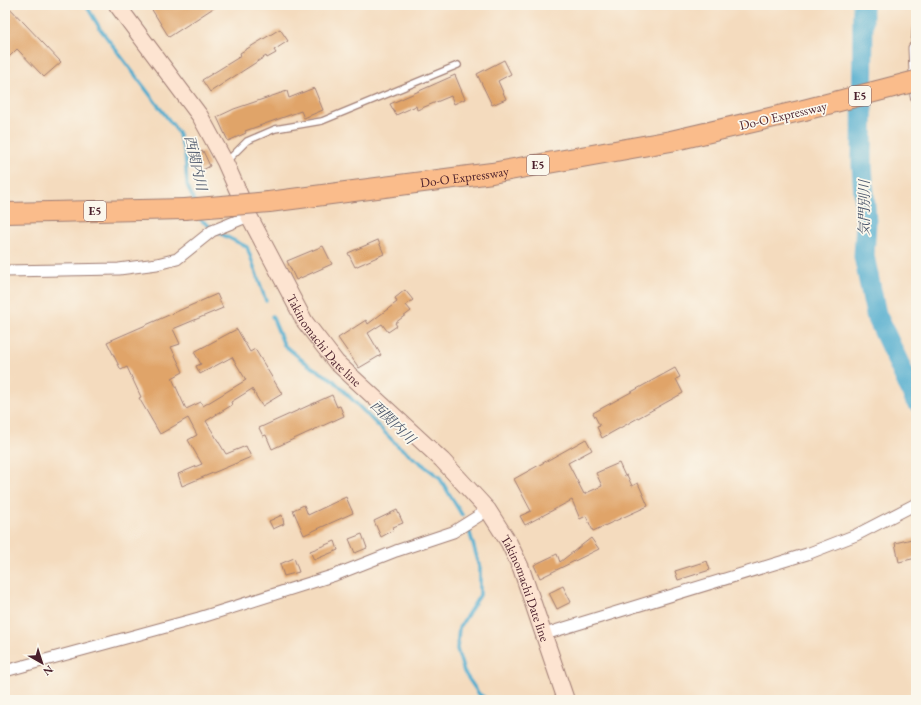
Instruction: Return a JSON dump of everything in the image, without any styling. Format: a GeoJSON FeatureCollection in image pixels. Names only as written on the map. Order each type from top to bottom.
{"type":"FeatureCollection","features":[{"type":"Feature","properties":{"kind":"highway","name":"Do-O Expressway"},"geometry":{"type":"LineString","coordinates":[[5,213],[185,209],[269,202],[492,173],[671,141],[916,82]]}},
{"type":"Feature","properties":{"kind":"main road","name":"Takinomachi Date line"},"geometry":{"type":"LineString","coordinates":[[117,5],[200,116],[225,162],[249,216],[305,322],[336,362],[442,460],[488,510],[509,543],[521,568],[545,634],[566,700]]}},
{"type":"Feature","properties":{"kind":"street"},"geometry":{"type":"LineString","coordinates":[[914,48],[916,96]]}},
{"type":"Feature","properties":{"kind":"street"},"geometry":{"type":"LineString","coordinates":[[5,271],[119,269],[158,264],[177,259],[217,229],[249,216]]}},
{"type":"Feature","properties":{"kind":"street"},"geometry":{"type":"LineString","coordinates":[[545,634],[807,554],[856,535],[916,504]]}},
{"type":"Feature","properties":{"kind":"street"},"geometry":{"type":"LineString","coordinates":[[5,671],[199,618],[335,576],[396,551],[453,532],[488,510]]}},
{"type":"Feature","properties":{"kind":"lane"},"geometry":{"type":"LineString","coordinates":[[914,48],[916,25]]}},
{"type":"Feature","properties":{"kind":"lane"},"geometry":{"type":"LineString","coordinates":[[225,162],[247,141],[275,129],[322,121],[458,65]]}},
{"type":"Feature","properties":{"kind":"building"},"geometry":{"type":"Polygon","coordinates":[[[5,5],[7,5],[61,62],[44,77],[17,49],[5,61],[5,5]]]}},
{"type":"Feature","properties":{"kind":"building"},"geometry":{"type":"Polygon","coordinates":[[[149,5],[218,5],[169,37],[149,5]]]}},
{"type":"Feature","properties":{"kind":"building"},"geometry":{"type":"Polygon","coordinates":[[[280,29],[288,41],[274,50],[276,53],[267,58],[266,56],[210,92],[202,80],[241,56],[240,53],[280,29]]]}},
{"type":"Feature","properties":{"kind":"building"},"geometry":{"type":"Polygon","coordinates":[[[504,60],[511,74],[498,81],[506,99],[492,105],[477,74],[504,60]]]}},
{"type":"Feature","properties":{"kind":"building"},"geometry":{"type":"Polygon","coordinates":[[[455,75],[465,99],[454,104],[451,96],[417,110],[416,106],[396,115],[390,104],[455,75]]]}},
{"type":"Feature","properties":{"kind":"building"},"geometry":{"type":"Polygon","coordinates":[[[314,88],[323,110],[304,118],[301,111],[245,131],[246,133],[228,141],[217,117],[234,109],[287,91],[289,98],[314,88]]]}},
{"type":"Feature","properties":{"kind":"building"},"geometry":{"type":"Polygon","coordinates":[[[203,151],[210,166],[201,171],[194,155],[203,151]]]}},
{"type":"Feature","properties":{"kind":"building"},"geometry":{"type":"Polygon","coordinates":[[[378,240],[384,254],[355,267],[348,253],[378,240]]]}},
{"type":"Feature","properties":{"kind":"building"},"geometry":{"type":"Polygon","coordinates":[[[323,246],[332,264],[296,280],[287,261],[323,246]]]}},
{"type":"Feature","properties":{"kind":"building"},"geometry":{"type":"Polygon","coordinates":[[[405,290],[413,300],[406,305],[411,311],[395,323],[397,326],[388,332],[382,324],[368,333],[381,355],[359,368],[338,338],[366,320],[368,324],[397,302],[395,298],[405,290]]]}},
{"type":"Feature","properties":{"kind":"building"},"geometry":{"type":"Polygon","coordinates":[[[217,294],[223,308],[173,329],[180,344],[171,347],[183,372],[172,378],[186,409],[201,402],[203,406],[246,380],[232,357],[200,374],[196,366],[201,364],[194,352],[237,329],[250,352],[255,349],[282,394],[262,406],[252,389],[231,402],[232,405],[206,421],[226,454],[246,446],[251,457],[182,486],[178,474],[202,464],[188,440],[197,435],[188,418],[160,434],[139,398],[141,397],[127,367],[121,370],[107,342],[217,294]]]}},
{"type":"Feature","properties":{"kind":"building"},"geometry":{"type":"Polygon","coordinates":[[[675,368],[680,377],[676,379],[683,393],[602,438],[597,427],[600,426],[593,413],[675,368]]]}},
{"type":"Feature","properties":{"kind":"building"},"geometry":{"type":"Polygon","coordinates":[[[332,395],[337,407],[340,406],[344,416],[272,449],[266,435],[263,436],[259,428],[332,395]]]}},
{"type":"Feature","properties":{"kind":"building"},"geometry":{"type":"Polygon","coordinates":[[[586,439],[592,450],[568,463],[584,494],[602,486],[596,473],[619,463],[632,486],[638,483],[648,506],[593,531],[586,516],[580,519],[572,500],[525,525],[520,516],[531,511],[514,479],[586,439]]]}},
{"type":"Feature","properties":{"kind":"building"},"geometry":{"type":"Polygon","coordinates":[[[346,497],[353,513],[304,535],[293,510],[304,505],[308,515],[346,497]]]}},
{"type":"Feature","properties":{"kind":"building"},"geometry":{"type":"Polygon","coordinates":[[[397,510],[403,523],[393,527],[394,530],[381,537],[374,521],[397,510]]]}},
{"type":"Feature","properties":{"kind":"building"},"geometry":{"type":"Polygon","coordinates":[[[282,515],[284,524],[273,529],[269,521],[282,515]]]}},
{"type":"Feature","properties":{"kind":"building"},"geometry":{"type":"Polygon","coordinates":[[[362,534],[367,548],[355,553],[349,539],[362,534]]]}},
{"type":"Feature","properties":{"kind":"building"},"geometry":{"type":"Polygon","coordinates":[[[591,538],[599,549],[540,578],[534,565],[557,554],[560,562],[591,538]]]}},
{"type":"Feature","properties":{"kind":"building"},"geometry":{"type":"Polygon","coordinates":[[[916,538],[916,558],[899,562],[895,543],[916,538]]]}},
{"type":"Feature","properties":{"kind":"building"},"geometry":{"type":"Polygon","coordinates":[[[335,541],[338,550],[314,560],[310,551],[335,541]]]}},
{"type":"Feature","properties":{"kind":"building"},"geometry":{"type":"Polygon","coordinates":[[[294,558],[299,572],[284,576],[280,564],[294,558]]]}},
{"type":"Feature","properties":{"kind":"building"},"geometry":{"type":"Polygon","coordinates":[[[707,561],[710,570],[678,580],[675,571],[707,561]]]}},
{"type":"Feature","properties":{"kind":"building"},"geometry":{"type":"Polygon","coordinates":[[[563,586],[571,602],[557,609],[549,593],[563,586]]]}},
{"type":"Feature","properties":{"kind":"waterway","name":"西関内川"},"geometry":{"type":"LineString","coordinates":[[86,5],[101,30],[178,132],[185,154],[187,185],[194,201]]}},
{"type":"Feature","properties":{"kind":"waterway","name":"気門別川"},"geometry":{"type":"LineString","coordinates":[[863,5],[862,165],[866,222],[864,256],[876,314],[916,401]]}},
{"type":"Feature","properties":{"kind":"waterway","name":"西関内川"},"geometry":{"type":"LineString","coordinates":[[199,215],[201,220],[212,228]]}},
{"type":"Feature","properties":{"kind":"waterway","name":"西関内川"},"geometry":{"type":"LineString","coordinates":[[217,232],[247,247],[266,301]]}},
{"type":"Feature","properties":{"kind":"waterway","name":"西関内川"},"geometry":{"type":"LineString","coordinates":[[272,316],[284,345],[307,364],[333,380],[397,445],[439,477],[462,515]]}},
{"type":"Feature","properties":{"kind":"waterway","name":"西関内川"},"geometry":{"type":"LineString","coordinates":[[469,530],[480,568],[480,595],[459,628],[457,649],[464,672],[479,694],[488,700]]}}]}
